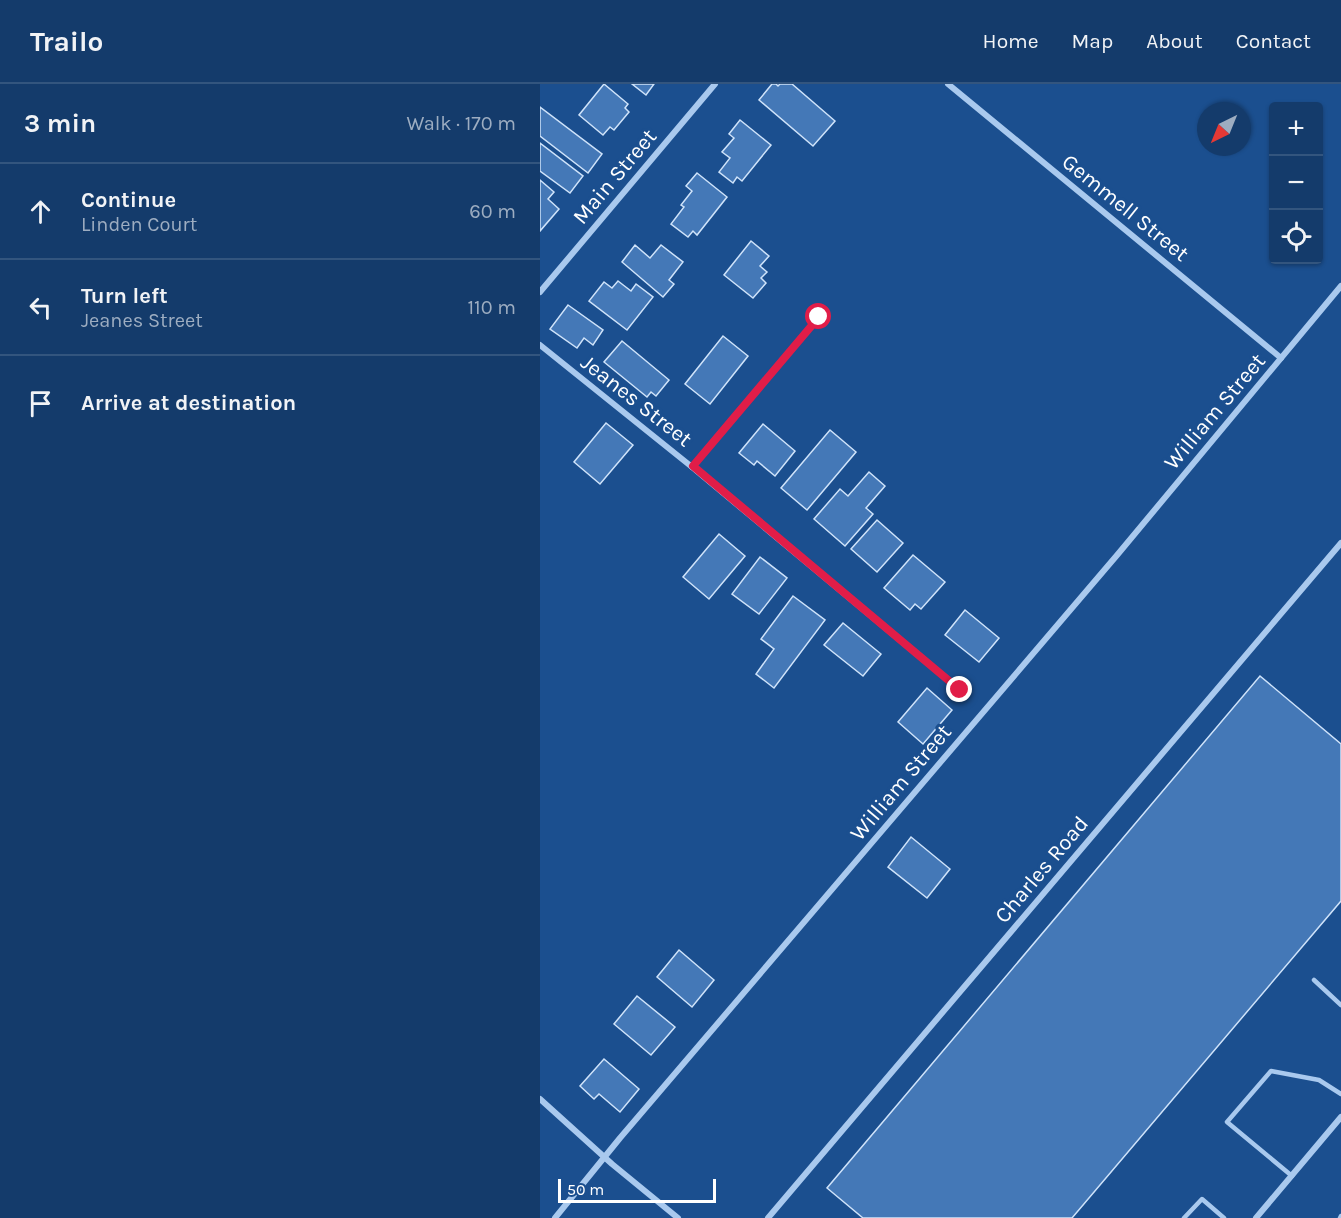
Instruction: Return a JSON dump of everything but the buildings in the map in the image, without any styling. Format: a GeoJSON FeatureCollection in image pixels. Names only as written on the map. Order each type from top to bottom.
{"type":"FeatureCollection","features":[{"type":"Feature","properties":{"kind":"street","name":"Main Street"},"geometry":{"type":"LineString","coordinates":[[540,292],[715,84]]}},
{"type":"Feature","properties":{"kind":"street","name":"Gemmell Street"},"geometry":{"type":"LineString","coordinates":[[948,84],[1281,358]]}},
{"type":"Feature","properties":{"kind":"street","name":"William Street"},"geometry":{"type":"LineString","coordinates":[[555,1218],[1118,554],[1341,286]]}},
{"type":"Feature","properties":{"kind":"street"},"geometry":{"type":"LineString","coordinates":[[693,466],[819,317]]}},
{"type":"Feature","properties":{"kind":"street","name":"Jeanes Street"},"geometry":{"type":"LineString","coordinates":[[540,345],[693,466],[960,690]]}},
{"type":"Feature","properties":{"kind":"street","name":"Charles Road"},"geometry":{"type":"LineString","coordinates":[[768,1218],[1341,543]]}},
{"type":"Feature","properties":{"kind":"street"},"geometry":{"type":"LineString","coordinates":[[540,1099],[678,1218]]}},
{"type":"Feature","properties":{"kind":"street"},"geometry":{"type":"LineString","coordinates":[[1256,1218],[1341,1117]]}},
{"type":"Feature","properties":{"kind":"lane"},"geometry":{"type":"LineString","coordinates":[[1314,980],[1341,1005]]}},
{"type":"Feature","properties":{"kind":"lane"},"geometry":{"type":"LineString","coordinates":[[1292,1176],[1227,1122],[1271,1071],[1319,1080],[1341,1094]]}},
{"type":"Feature","properties":{"kind":"lane"},"geometry":{"type":"LineString","coordinates":[[1184,1218],[1202,1198],[1224,1218]]}},
{"type":"Feature","properties":{"kind":"route"},"geometry":{"type":"LineString","coordinates":[[819,317],[693,466],[960,690]]}}]}
